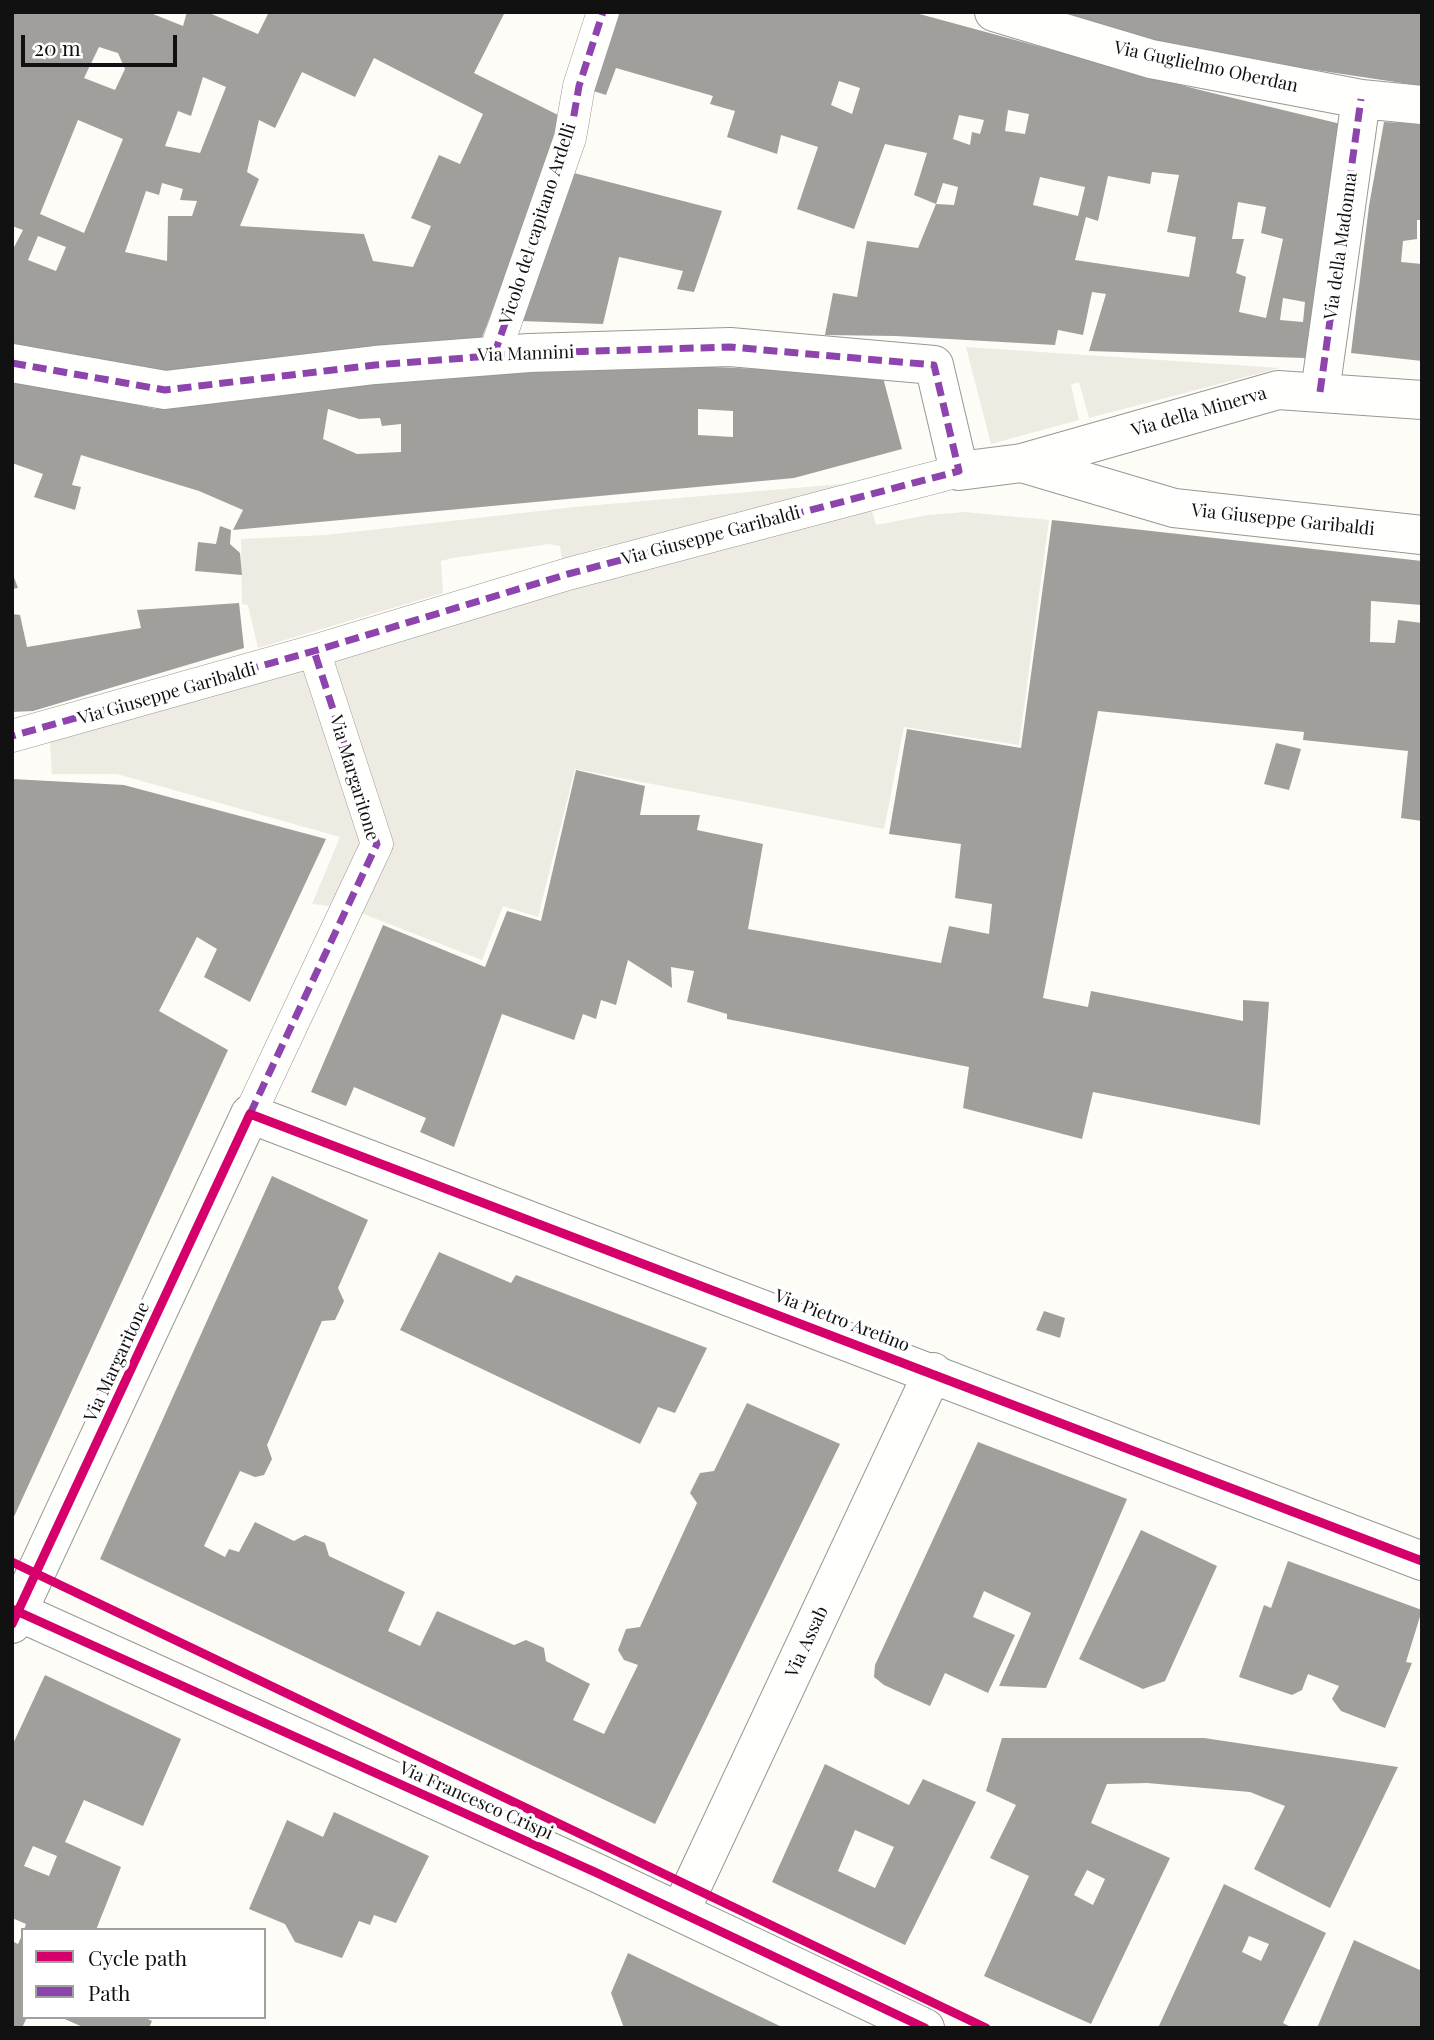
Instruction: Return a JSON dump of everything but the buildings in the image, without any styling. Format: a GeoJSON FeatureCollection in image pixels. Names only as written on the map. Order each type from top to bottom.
{"type":"FeatureCollection","features":[{"type":"Feature","properties":{"kind":"street","name":"Vicolo del capitano Ardelli"},"geometry":{"type":"LineString","coordinates":[[495,355],[570,138],[579,86],[603,12]]}},
{"type":"Feature","properties":{"kind":"street","name":"Via Guglielmo Oberdan"},"geometry":{"type":"LineString","coordinates":[[994,12],[1151,58],[1362,99],[1422,105]]}},
{"type":"Feature","properties":{"kind":"street","name":"Via della Madonna"},"geometry":{"type":"LineString","coordinates":[[1320,393],[1362,99]]}},
{"type":"Feature","properties":{"kind":"street","name":"Via Mannini"},"geometry":{"type":"LineString","coordinates":[[12,363],[164,390],[375,365],[495,355],[730,347],[934,365],[959,471]]}},
{"type":"Feature","properties":{"kind":"street","name":"Via della Minerva"},"geometry":{"type":"LineString","coordinates":[[1023,463],[1278,390],[1422,400]]}},
{"type":"Feature","properties":{"kind":"street","name":"Via Giuseppe Garibaldi"},"geometry":{"type":"LineString","coordinates":[[12,736],[314,651],[568,574],[959,471],[1023,463],[1174,508],[1422,535]]}},
{"type":"Feature","properties":{"kind":"street","name":"Via Margaritone"},"geometry":{"type":"LineString","coordinates":[[14,1615],[377,844],[314,651]]}},
{"type":"Feature","properties":{"kind":"street","name":"Via Pietro Aretino"},"geometry":{"type":"LineString","coordinates":[[250,1114],[933,1372],[1422,1561]]}},
{"type":"Feature","properties":{"kind":"street","name":"Via Assab"},"geometry":{"type":"LineString","coordinates":[[680,1912],[933,1372]]}},
{"type":"Feature","properties":{"kind":"street","name":"Via Francesco Crispi"},"geometry":{"type":"LineString","coordinates":[[14,1615],[680,1912],[925,2028]]}},
{"type":"Feature","properties":{"kind":"shaded area"},"geometry":{"type":"Polygon","coordinates":[[[966,347],[1280,368],[1089,418],[1079,382],[1071,385],[1079,420],[991,444],[966,347]]]}},
{"type":"Feature","properties":{"kind":"shaded area"},"geometry":{"type":"Polygon","coordinates":[[[864,482],[876,525],[928,515],[965,512],[1049,520],[1019,745],[904,727],[884,829],[575,769],[538,917],[503,906],[482,960],[348,908],[312,904],[340,837],[117,774],[52,774],[49,727],[610,548],[608,545],[562,559],[560,546],[549,544],[441,561],[443,593],[258,648],[248,605],[242,604],[241,539],[326,535],[575,507],[864,482]]]}},
{"type":"Feature","properties":{"kind":"marked path"},"geometry":{"type":"LineString","coordinates":[[494,355],[570,138],[579,86],[603,12]]}},
{"type":"Feature","properties":{"kind":"marked path"},"geometry":{"type":"LineString","coordinates":[[1320,392],[1361,99]]}},
{"type":"Feature","properties":{"kind":"marked path"},"geometry":{"type":"LineString","coordinates":[[12,363],[165,390],[375,365],[529,353],[730,347],[934,365],[959,471],[568,574],[314,651],[12,736]]}},
{"type":"Feature","properties":{"kind":"marked path"},"geometry":{"type":"LineString","coordinates":[[250,1114],[377,844],[314,651]]}},
{"type":"Feature","properties":{"kind":"cycle path"},"geometry":{"type":"LineString","coordinates":[[12,1624],[250,1114],[1422,1561]]}},
{"type":"Feature","properties":{"kind":"cycle path"},"geometry":{"type":"LineString","coordinates":[[12,1562],[986,2028]]}},
{"type":"Feature","properties":{"kind":"cycle path"},"geometry":{"type":"LineString","coordinates":[[12,1609],[597,1873],[925,2028]]}}]}
